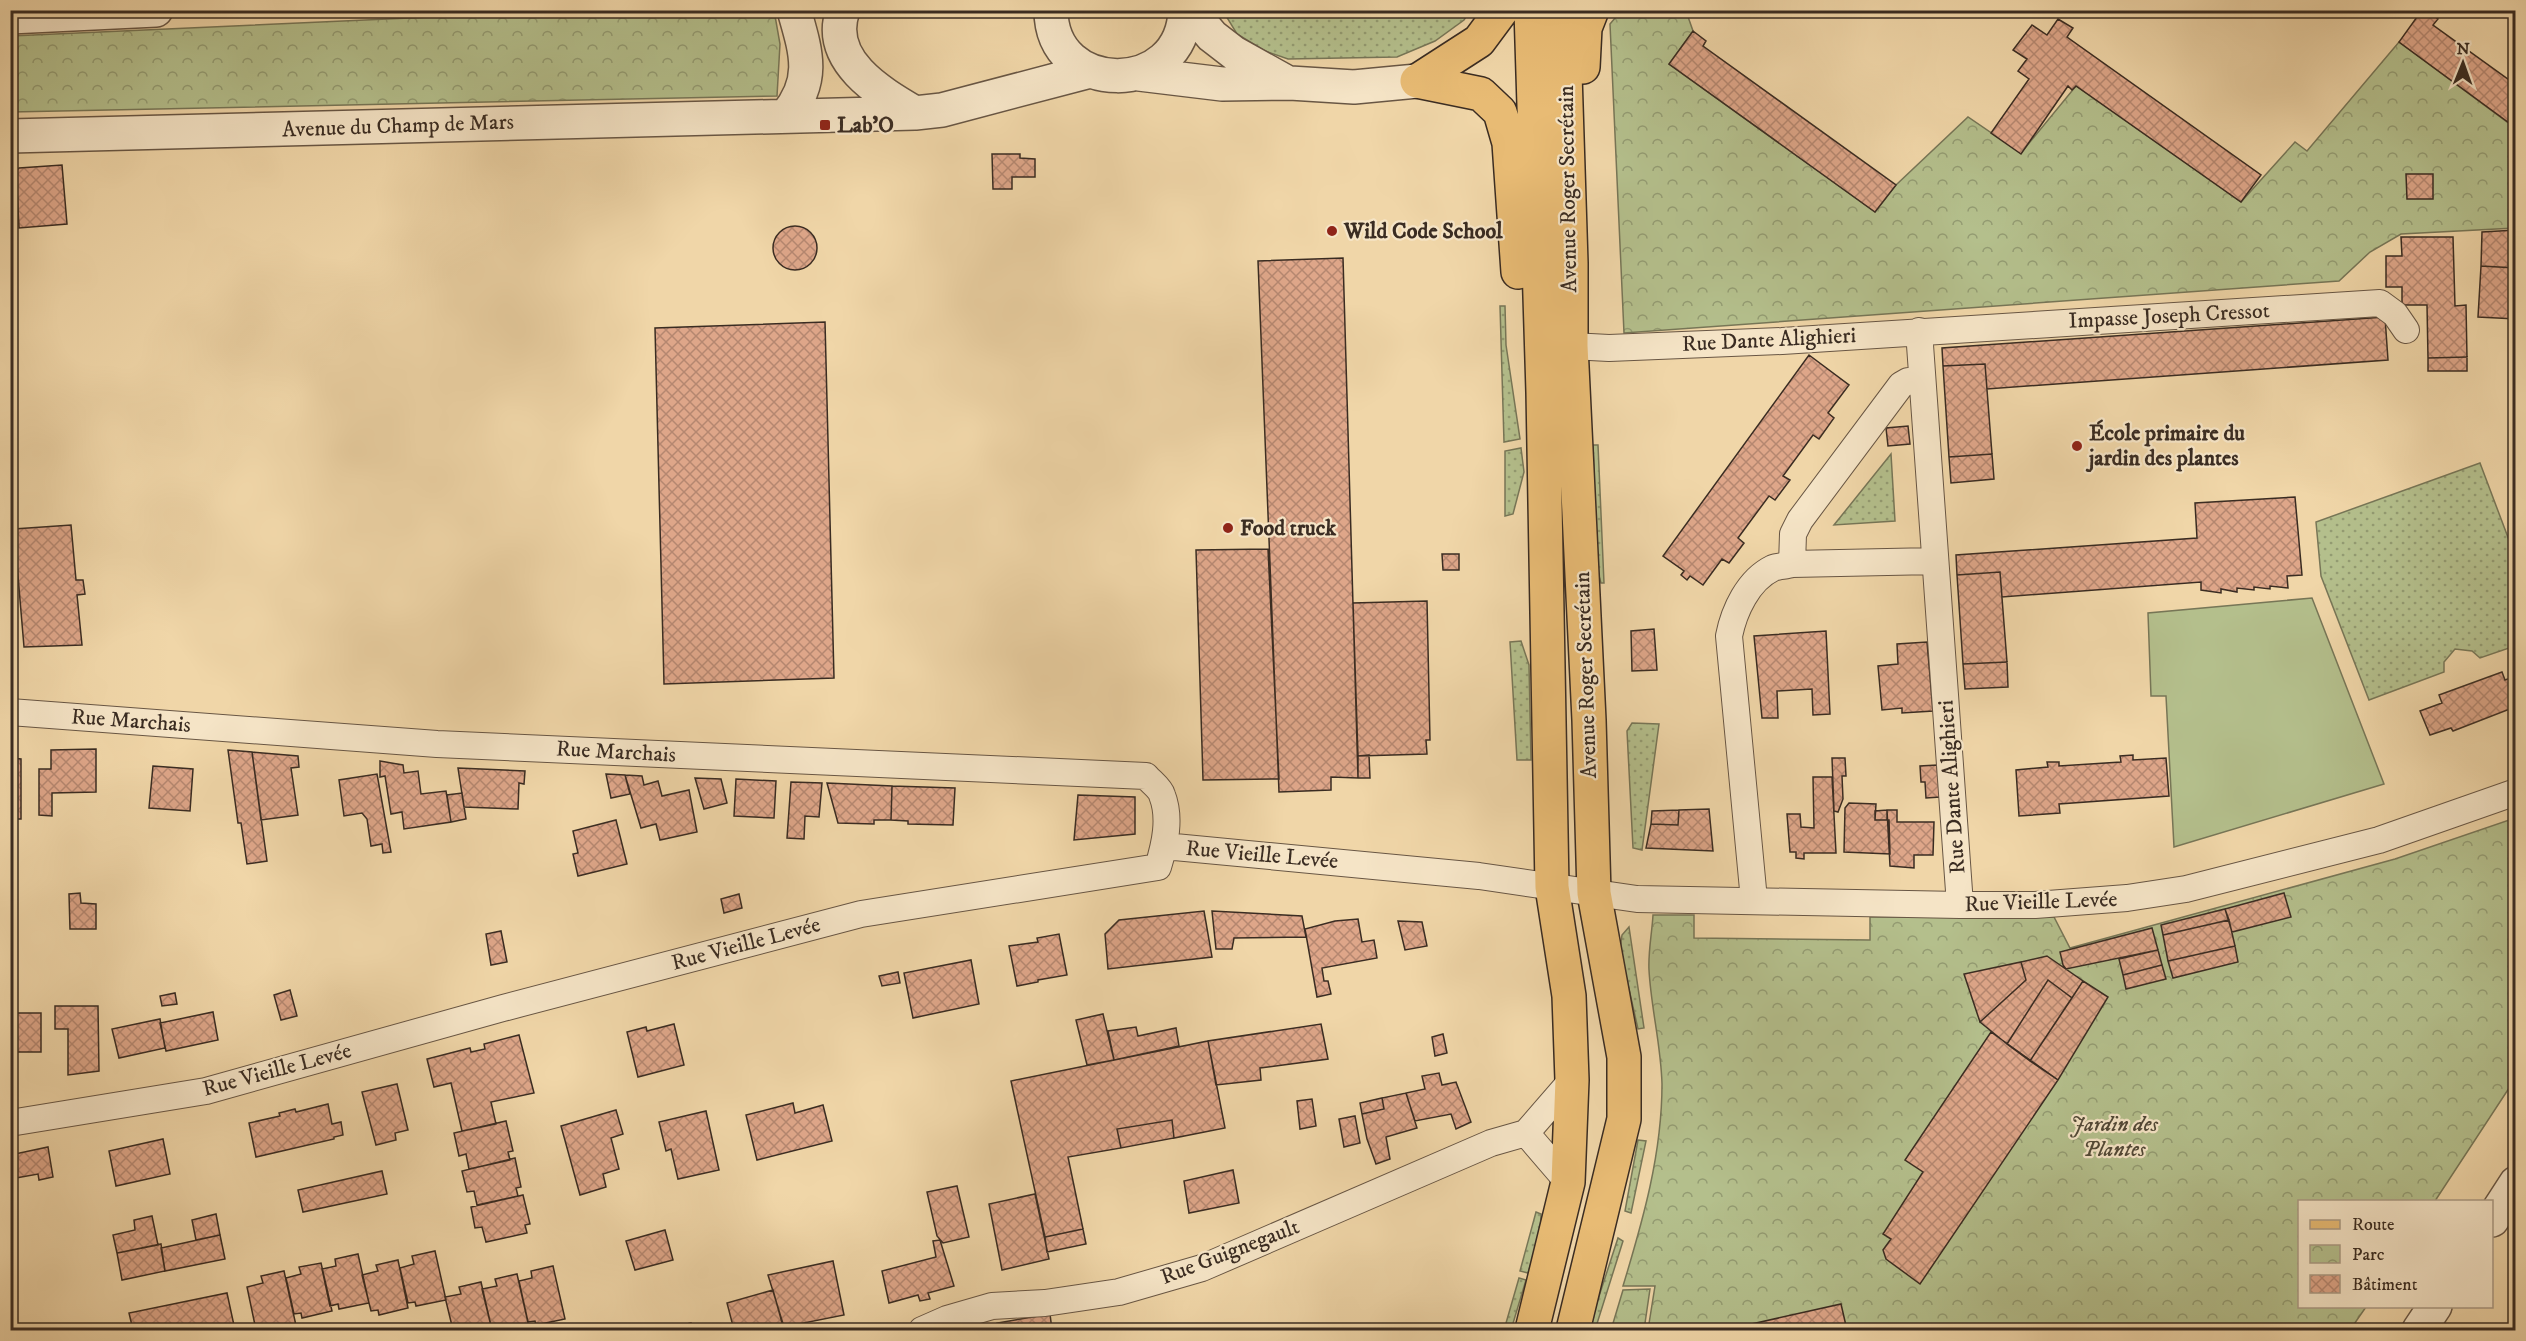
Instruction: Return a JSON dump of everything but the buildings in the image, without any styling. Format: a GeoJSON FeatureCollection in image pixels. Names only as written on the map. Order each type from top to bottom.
{"type":"FeatureCollection","features":[{"type":"Feature","properties":{"kind":"main road"},"geometry":{"type":"LineString","coordinates":[[1417,81],[1479,41],[1502,10]]}},
{"type":"Feature","properties":{"kind":"main road","name":"Avenue Roger Secrétain"},"geometry":{"type":"LineString","coordinates":[[1532,10],[1543,392],[1552,887],[1569,996],[1572,1080],[1568,1182],[1532,1330]]}},
{"type":"Feature","properties":{"kind":"main road","name":"Avenue Roger Secrétain"},"geometry":{"type":"LineString","coordinates":[[1563,10],[1571,263],[1571,346],[1589,720],[1594,893],[1624,1057],[1624,1119],[1573,1330]]}},
{"type":"Feature","properties":{"kind":"main road"},"geometry":{"type":"LineString","coordinates":[[1571,263],[1586,28],[1592,10]]}},
{"type":"Feature","properties":{"kind":"main road"},"geometry":{"type":"LineString","coordinates":[[1417,81],[1481,94],[1500,112],[1509,143],[1517,269],[1543,392]]}},
{"type":"Feature","properties":{"kind":"street"},"geometry":{"type":"LineString","coordinates":[[10,17],[156,10]]}},
{"type":"Feature","properties":{"kind":"street"},"geometry":{"type":"LineString","coordinates":[[786,116],[798,101],[806,79],[804,45],[794,10]]}},
{"type":"Feature","properties":{"kind":"street"},"geometry":{"type":"LineString","coordinates":[[843,10],[840,42],[848,58],[879,92],[915,113]]}},
{"type":"Feature","properties":{"kind":"street"},"geometry":{"type":"LineString","coordinates":[[1051,10],[1051,22],[1059,43],[1074,61],[1090,71]]}},
{"type":"Feature","properties":{"kind":"street","name":"Avenue du Champ de Mars"},"geometry":{"type":"LineString","coordinates":[[1139,74],[1156,65],[1171,52],[1180,35],[1185,10]]}},
{"type":"Feature","properties":{"kind":"street","name":"Avenue du Champ de Mars"},"geometry":{"type":"LineString","coordinates":[[1190,10],[1212,36],[1234,53],[1290,83]]}},
{"type":"Feature","properties":{"kind":"street","name":"Avenue du Champ de Mars"},"geometry":{"type":"LineString","coordinates":[[10,136],[915,113],[942,110],[1090,71],[1107,76],[1139,74],[1222,84],[1290,83],[1354,87],[1417,81]]}},
{"type":"Feature","properties":{"kind":"street","name":"Impasse Joseph Cressot"},"geometry":{"type":"LineString","coordinates":[[1919,331],[2380,303],[2395,314],[2406,330]]}},
{"type":"Feature","properties":{"kind":"street","name":"Rue Dante Alighieri"},"geometry":{"type":"LineString","coordinates":[[1571,346],[1609,348],[1758,342],[1919,331],[1960,905]]}},
{"type":"Feature","properties":{"kind":"street"},"geometry":{"type":"LineString","coordinates":[[1792,564],[1793,534],[1800,520],[1901,385],[1908,381],[1922,379]]}},
{"type":"Feature","properties":{"kind":"street"},"geometry":{"type":"LineString","coordinates":[[1754,900],[1729,636],[1733,615],[1743,597],[1761,577],[1773,568],[1792,564],[1935,561]]}},
{"type":"Feature","properties":{"kind":"street","name":"Rue Marchais"},"geometry":{"type":"LineString","coordinates":[[10,712],[437,744],[1146,776],[1162,793],[1167,820],[1164,846]]}},
{"type":"Feature","properties":{"kind":"street","name":"Rue Vieille Levée"},"geometry":{"type":"LineString","coordinates":[[10,1123],[206,1091],[503,1008],[861,914],[1158,867],[1164,846],[1479,876],[1637,899],[2035,905],[2104,900],[2186,889],[2379,840],[2516,792]]}},
{"type":"Feature","properties":{"kind":"street"},"geometry":{"type":"LineString","coordinates":[[1568,1182],[1526,1133],[1572,1080]]}},
{"type":"Feature","properties":{"kind":"street","name":"Rue Guignegault"},"geometry":{"type":"LineString","coordinates":[[922,1330],[947,1319],[992,1306],[1046,1303],[1119,1292],[1202,1268],[1491,1143],[1526,1133]]}},
{"type":"Feature","properties":{"kind":"street"},"geometry":{"type":"LineString","coordinates":[[2493,1218],[2516,1183]]}},
{"type":"Feature","properties":{"kind":"street"},"geometry":{"type":"LineString","coordinates":[[2419,1330],[2434,1308]]}},
{"type":"Feature","properties":{"kind":"green space"},"geometry":{"type":"Polygon","coordinates":[[[774,10],[780,44],[777,96],[11,112],[11,36],[564,11],[774,10]]]}},
{"type":"Feature","properties":{"kind":"green space"},"geometry":{"type":"Polygon","coordinates":[[[1223,11],[1470,11],[1464,20],[1435,41],[1397,57],[1288,59],[1265,51],[1237,34],[1223,11]]]}},
{"type":"Feature","properties":{"kind":"green space"},"geometry":{"type":"Polygon","coordinates":[[[1621,11],[1686,11],[1693,31],[1669,64],[1875,212],[1896,185],[1968,117],[2021,153],[2076,86],[2241,202],[2295,142],[2307,151],[2399,42],[2515,128],[2515,228],[2401,234],[2370,252],[2339,281],[1624,333],[1610,24],[1621,11]]]}},
{"type":"Feature","properties":{"kind":"green space"},"geometry":{"type":"Polygon","coordinates":[[[1500,306],[1505,306],[1506,345],[1520,439],[1504,442],[1500,306]]]}},
{"type":"Feature","properties":{"kind":"green space"},"geometry":{"type":"Polygon","coordinates":[[[1593,445],[1598,445],[1604,583],[1601,583],[1597,569],[1593,445]]]}},
{"type":"Feature","properties":{"kind":"green space"},"geometry":{"type":"Polygon","coordinates":[[[1521,448],[1524,472],[1513,514],[1505,516],[1505,451],[1521,448]]]}},
{"type":"Feature","properties":{"kind":"green space"},"geometry":{"type":"Polygon","coordinates":[[[1891,454],[1895,521],[1834,525],[1891,454]]]}},
{"type":"Feature","properties":{"kind":"green space"},"geometry":{"type":"Polygon","coordinates":[[[2480,463],[2515,556],[2515,646],[2480,658],[2472,651],[2455,649],[2444,662],[2444,672],[2369,700],[2321,576],[2316,522],[2480,463]]]}},
{"type":"Feature","properties":{"kind":"green space"},"geometry":{"type":"Polygon","coordinates":[[[2312,598],[2384,784],[2174,847],[2166,696],[2151,696],[2148,613],[2312,598]]]}},
{"type":"Feature","properties":{"kind":"green space"},"geometry":{"type":"Polygon","coordinates":[[[1521,641],[1529,665],[1531,760],[1517,760],[1510,642],[1521,641]]]}},
{"type":"Feature","properties":{"kind":"green space"},"geometry":{"type":"Polygon","coordinates":[[[1632,723],[1659,724],[1642,850],[1633,848],[1627,731],[1632,723]]]}},
{"type":"Feature","properties":{"kind":"green space","name":"Jardin des Plantes"},"geometry":{"type":"Polygon","coordinates":[[[2515,818],[2515,1079],[2436,1200],[2298,1200],[2298,1308],[2365,1308],[2350,1330],[1648,1330],[1655,1286],[1623,1286],[1650,1187],[1659,1136],[1662,1084],[1649,970],[1653,915],[1694,915],[1694,938],[1870,940],[1870,917],[2054,917],[2070,948],[2395,859],[2515,818]]]}},
{"type":"Feature","properties":{"kind":"green space"},"geometry":{"type":"Polygon","coordinates":[[[1629,927],[1644,1028],[1638,1029],[1620,949],[1622,935],[1629,927]]]}},
{"type":"Feature","properties":{"kind":"green space"},"geometry":{"type":"Polygon","coordinates":[[[1638,1140],[1646,1141],[1631,1213],[1625,1211],[1638,1140]]]}},
{"type":"Feature","properties":{"kind":"green space"},"geometry":{"type":"Polygon","coordinates":[[[1536,1212],[1541,1214],[1540,1235],[1528,1273],[1520,1271],[1536,1212]]]}},
{"type":"Feature","properties":{"kind":"green space"},"geometry":{"type":"Polygon","coordinates":[[[1618,1238],[1623,1241],[1595,1330],[1588,1330],[1618,1238]]]}},
{"type":"Feature","properties":{"kind":"green space"},"geometry":{"type":"Polygon","coordinates":[[[1519,1278],[1526,1280],[1511,1330],[1504,1330],[1519,1278]]]}},
{"type":"Feature","properties":{"kind":"green space"},"geometry":{"type":"Polygon","coordinates":[[[1650,1289],[1644,1330],[1611,1330],[1623,1290],[1650,1289]]]}},
{"type":"Feature","properties":{"kind":"place","name":"Lab'O"},"geometry":{"type":"Point","coordinates":[825,125]}},
{"type":"Feature","properties":{"kind":"place","name":"Wild Code School"},"geometry":{"type":"Point","coordinates":[1332,231]}},
{"type":"Feature","properties":{"kind":"place","name":"École primaire du jardin des plantes"},"geometry":{"type":"Point","coordinates":[2077,446]}},
{"type":"Feature","properties":{"kind":"place","name":"Food truck"},"geometry":{"type":"Point","coordinates":[1228,528]}}]}
